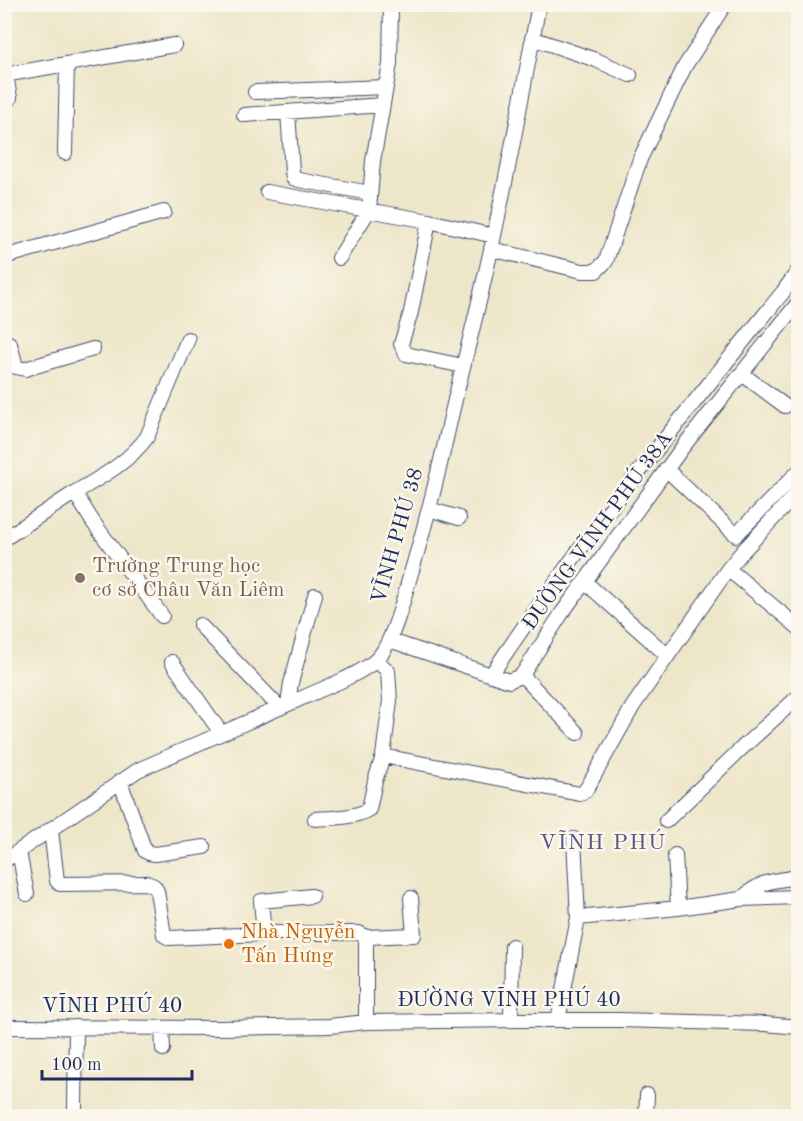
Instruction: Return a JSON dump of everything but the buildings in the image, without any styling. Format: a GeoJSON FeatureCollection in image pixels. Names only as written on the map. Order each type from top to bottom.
{"type":"FeatureCollection","features":[{"type":"Feature","properties":{"kind":"street"},"geometry":{"type":"LineString","coordinates":[[339,258],[369,210],[373,161],[390,64],[391,4]]}},
{"type":"Feature","properties":{"kind":"street","name":"VĨNH PHÚ 38"},"geometry":{"type":"LineString","coordinates":[[377,661],[386,647],[402,606],[429,509],[493,243],[538,4]]}},
{"type":"Feature","properties":{"kind":"street"},"geometry":{"type":"LineString","coordinates":[[267,192],[429,221],[582,271],[596,271],[606,261],[640,159],[686,66],[725,4]]}},
{"type":"Feature","properties":{"kind":"street"},"geometry":{"type":"LineString","coordinates":[[532,38],[596,60],[630,75]]}},
{"type":"Feature","properties":{"kind":"street"},"geometry":{"type":"LineString","coordinates":[[10,98],[5,75],[174,45]]}},
{"type":"Feature","properties":{"kind":"street"},"geometry":{"type":"LineString","coordinates":[[65,153],[67,64]]}},
{"type":"Feature","properties":{"kind":"street"},"geometry":{"type":"LineString","coordinates":[[255,92],[386,87]]}},
{"type":"Feature","properties":{"kind":"street"},"geometry":{"type":"LineString","coordinates":[[244,115],[383,105]]}},
{"type":"Feature","properties":{"kind":"street"},"geometry":{"type":"LineString","coordinates":[[288,112],[293,178],[370,193]]}},
{"type":"Feature","properties":{"kind":"street"},"geometry":{"type":"LineString","coordinates":[[4,257],[164,212]]}},
{"type":"Feature","properties":{"kind":"street"},"geometry":{"type":"LineString","coordinates":[[429,221],[411,312],[401,344],[406,354],[463,366]]}},
{"type":"Feature","properties":{"kind":"street"},"geometry":{"type":"LineString","coordinates":[[491,675],[529,618],[657,447],[798,271]]}},
{"type":"Feature","properties":{"kind":"street","name":"ĐƯỜNG VĨNH PHÚ 38A"},"geometry":{"type":"LineString","coordinates":[[522,675],[562,613],[666,469],[798,303]]}},
{"type":"Feature","properties":{"kind":"street"},"geometry":{"type":"LineString","coordinates":[[4,539],[102,477],[138,450],[147,437],[164,400],[188,339]]}},
{"type":"Feature","properties":{"kind":"street"},"geometry":{"type":"LineString","coordinates":[[4,340],[10,344],[16,367],[25,369],[93,349]]}},
{"type":"Feature","properties":{"kind":"street"},"geometry":{"type":"LineString","coordinates":[[742,374],[785,406]]}},
{"type":"Feature","properties":{"kind":"street"},"geometry":{"type":"LineString","coordinates":[[666,469],[736,535],[798,472]]}},
{"type":"Feature","properties":{"kind":"street"},"geometry":{"type":"LineString","coordinates":[[383,756],[580,794],[585,791],[633,706],[728,569],[798,492]]}},
{"type":"Feature","properties":{"kind":"street"},"geometry":{"type":"LineString","coordinates":[[75,493],[93,522],[162,616]]}},
{"type":"Feature","properties":{"kind":"street"},"geometry":{"type":"LineString","coordinates":[[429,509],[459,518]]}},
{"type":"Feature","properties":{"kind":"street"},"geometry":{"type":"LineString","coordinates":[[728,569],[798,627]]}},
{"type":"Feature","properties":{"kind":"street"},"geometry":{"type":"LineString","coordinates":[[585,582],[668,656]]}},
{"type":"Feature","properties":{"kind":"street"},"geometry":{"type":"LineString","coordinates":[[284,706],[315,595]]}},
{"type":"Feature","properties":{"kind":"street"},"geometry":{"type":"LineString","coordinates":[[200,625],[284,706]]}},
{"type":"Feature","properties":{"kind":"street"},"geometry":{"type":"LineString","coordinates":[[389,640],[509,681],[522,675],[577,734]]}},
{"type":"Feature","properties":{"kind":"street"},"geometry":{"type":"LineString","coordinates":[[4,861],[138,770],[343,680],[377,661],[388,671],[390,701],[383,756],[369,809],[356,815],[315,819]]}},
{"type":"Feature","properties":{"kind":"street"},"geometry":{"type":"LineString","coordinates":[[172,662],[221,734]]}},
{"type":"Feature","properties":{"kind":"street"},"geometry":{"type":"LineString","coordinates":[[666,821],[798,698]]}},
{"type":"Feature","properties":{"kind":"street"},"geometry":{"type":"LineString","coordinates":[[120,781],[145,851],[155,854],[204,847]]}},
{"type":"Feature","properties":{"kind":"street"},"geometry":{"type":"LineString","coordinates":[[51,830],[57,881],[60,884],[152,884],[157,891],[164,935],[169,938],[264,934],[261,901],[312,896]]}},
{"type":"Feature","properties":{"kind":"street"},"geometry":{"type":"LineString","coordinates":[[558,1020],[578,918],[574,839]]}},
{"type":"Feature","properties":{"kind":"street"},"geometry":{"type":"LineString","coordinates":[[19,852],[27,894]]}},
{"type":"Feature","properties":{"kind":"street"},"geometry":{"type":"LineString","coordinates":[[675,855],[678,908]]}},
{"type":"Feature","properties":{"kind":"street"},"geometry":{"type":"LineString","coordinates":[[741,899],[753,888],[765,882],[798,877]]}},
{"type":"Feature","properties":{"kind":"street"},"geometry":{"type":"LineString","coordinates":[[578,918],[741,899],[798,897]]}},
{"type":"Feature","properties":{"kind":"street"},"geometry":{"type":"LineString","coordinates":[[272,933],[359,933],[366,937],[414,935],[411,898]]}},
{"type":"Feature","properties":{"kind":"street"},"geometry":{"type":"LineString","coordinates":[[366,937],[366,1022]]}},
{"type":"Feature","properties":{"kind":"street"},"geometry":{"type":"LineString","coordinates":[[511,1020],[512,946]]}},
{"type":"Feature","properties":{"kind":"street","name":"ĐƯỜNG VĨNH PHÚ 40"},"geometry":{"type":"LineString","coordinates":[[219,1028],[330,1026],[366,1022],[511,1020],[765,1024],[798,1027]]}},
{"type":"Feature","properties":{"kind":"street","name":"VĨNH PHÚ 40"},"geometry":{"type":"LineString","coordinates":[[4,1027],[219,1028]]}},
{"type":"Feature","properties":{"kind":"street"},"geometry":{"type":"LineString","coordinates":[[75,1110],[76,1027]]}},
{"type":"Feature","properties":{"kind":"street"},"geometry":{"type":"LineString","coordinates":[[162,1028],[162,1049]]}},
{"type":"Feature","properties":{"kind":"street"},"geometry":{"type":"LineString","coordinates":[[646,1116],[647,1095]]}},
{"type":"Feature","properties":{"kind":"place","name":"Trường Trung học cơ sở Châu Văn Liêm"},"geometry":{"type":"Point","coordinates":[80,578]}},
{"type":"Feature","properties":{"kind":"place","name":"Nhà Nguyễn Tấn Hưng"},"geometry":{"type":"Point","coordinates":[229,944]}},
{"type":"Feature","properties":{"kind":"district","name":"VĨNH PHÚ"},"geometry":{"type":"Point","coordinates":[603,843]}}]}
